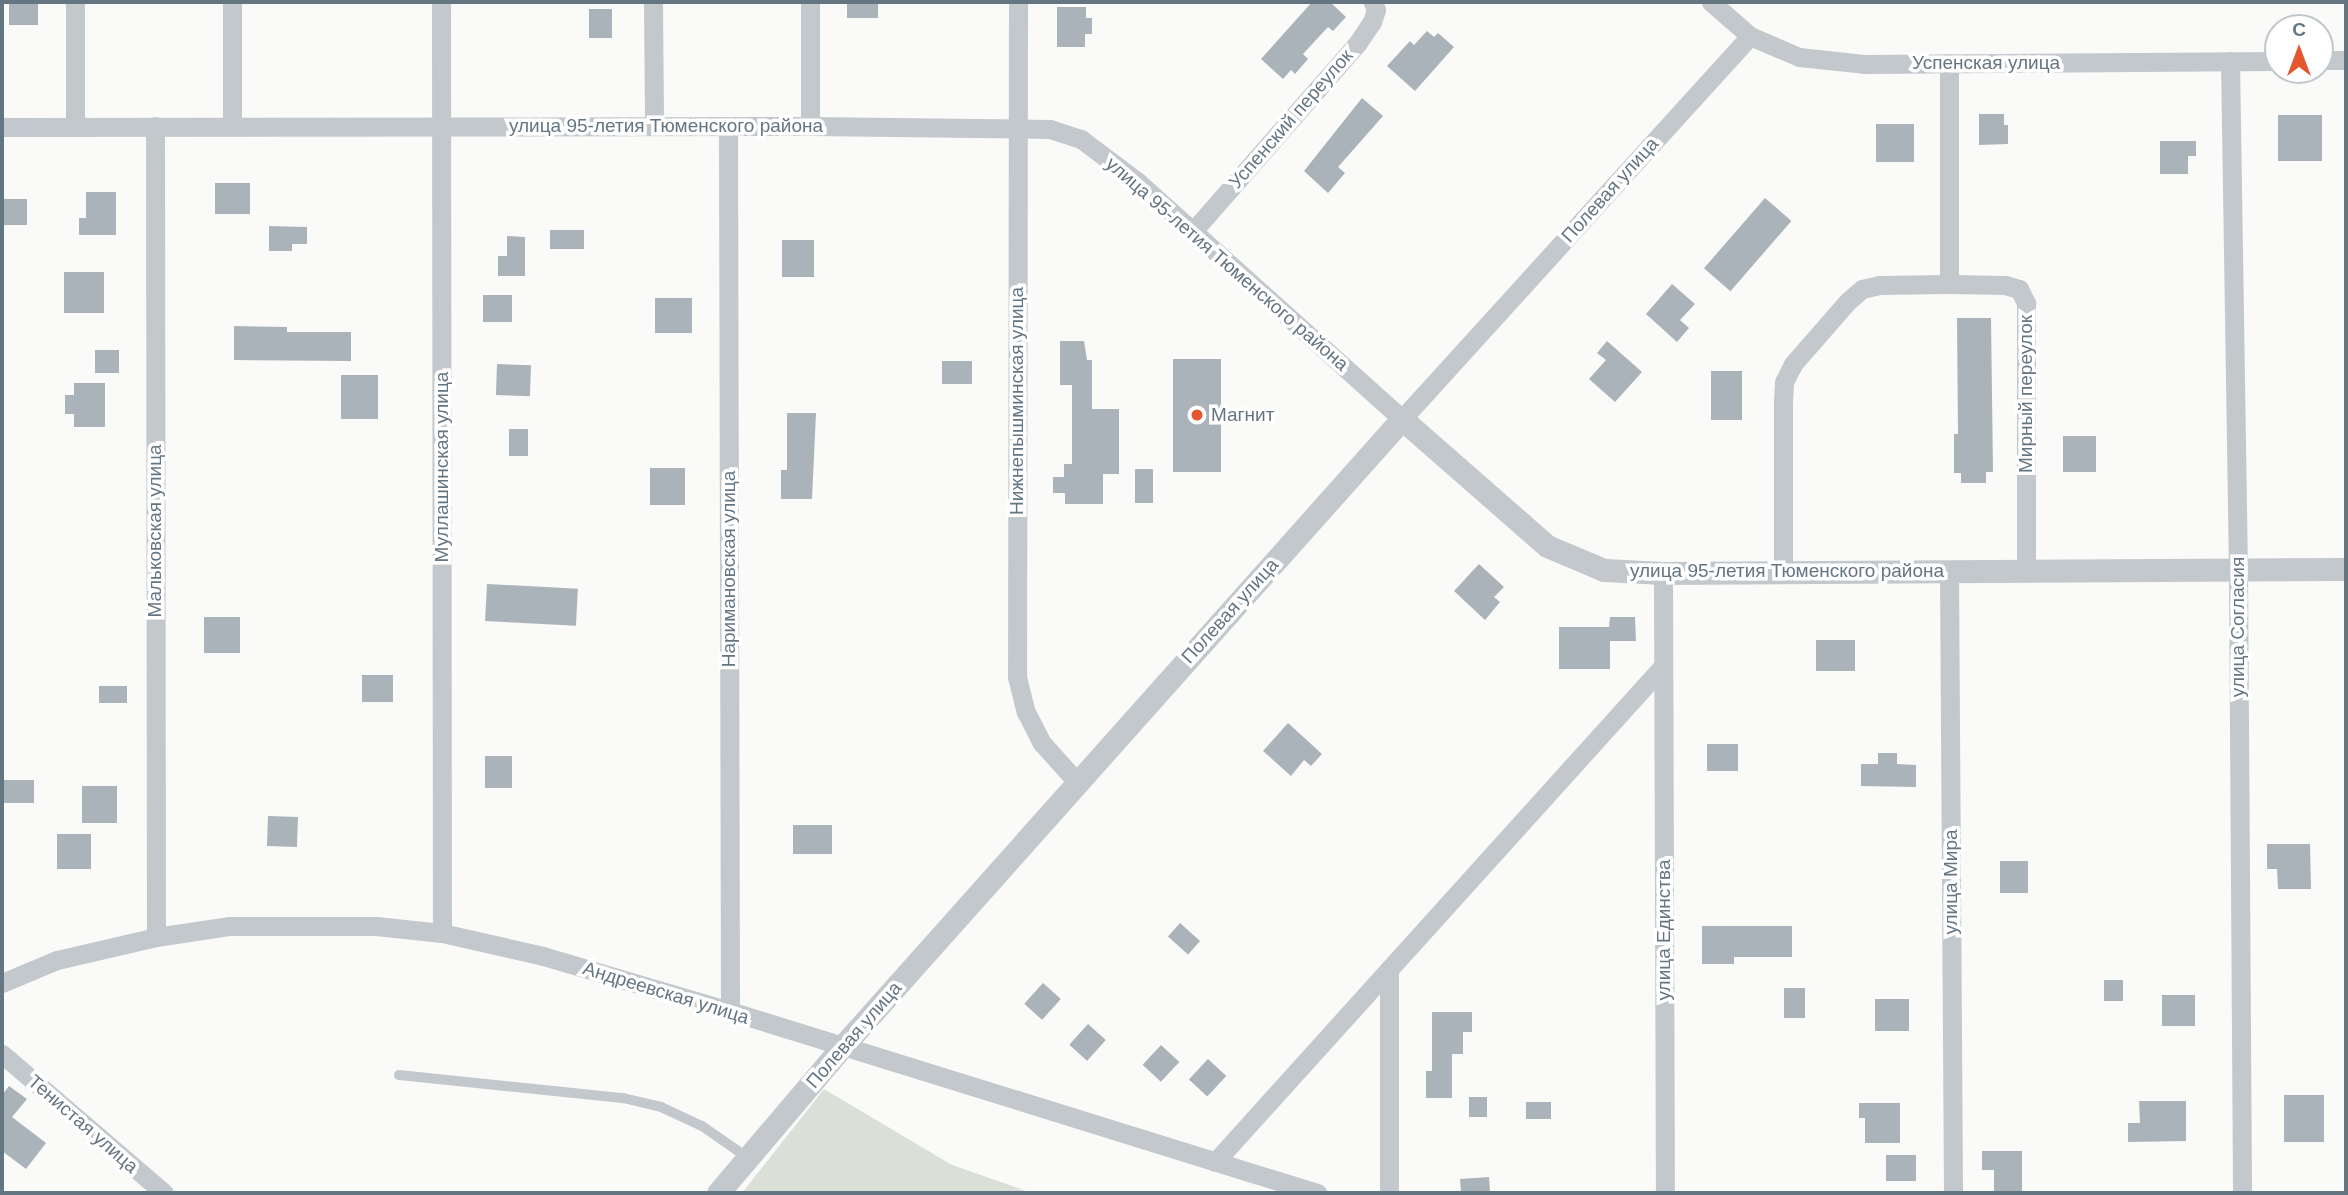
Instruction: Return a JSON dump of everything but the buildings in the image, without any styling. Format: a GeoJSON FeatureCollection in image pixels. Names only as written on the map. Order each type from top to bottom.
{"type":"FeatureCollection","features":[{"type":"Feature","properties":{"kind":"street"},"geometry":{"type":"LineString","coordinates":[[75,2],[75,126]]}},
{"type":"Feature","properties":{"kind":"street"},"geometry":{"type":"LineString","coordinates":[[232,2],[232,125]]}},
{"type":"Feature","properties":{"kind":"street","name":"Муллашинская улица"},"geometry":{"type":"LineString","coordinates":[[441,2],[442,933]]}},
{"type":"Feature","properties":{"kind":"street"},"geometry":{"type":"LineString","coordinates":[[653,2],[654,126]]}},
{"type":"Feature","properties":{"kind":"street"},"geometry":{"type":"LineString","coordinates":[[810,2],[810,126]]}},
{"type":"Feature","properties":{"kind":"street","name":"Нижнепышминская улица"},"geometry":{"type":"LineString","coordinates":[[1018,2],[1017,677],[1026,712],[1042,743],[1077,782]]}},
{"type":"Feature","properties":{"kind":"street","name":"Успенский переулок"},"geometry":{"type":"LineString","coordinates":[[1194,230],[1357,44],[1372,22],[1376,10],[1373,2]]}},
{"type":"Feature","properties":{"kind":"street","name":"Успенская улица"},"geometry":{"type":"LineString","coordinates":[[1711,2],[1749,36],[1798,57],[1864,64],[2264,61]]}},
{"type":"Feature","properties":{"kind":"street","name":"Полевая улица"},"geometry":{"type":"LineString","coordinates":[[718,1193],[842,1047],[1077,782],[1749,36]]}},
{"type":"Feature","properties":{"kind":"street","name":"улица Согласия"},"geometry":{"type":"LineString","coordinates":[[2230,61],[2238,569],[2242,1193]]}},
{"type":"Feature","properties":{"kind":"street"},"geometry":{"type":"LineString","coordinates":[[1949,63],[1949,284]]}},
{"type":"Feature","properties":{"kind":"street","name":"Мальковская улица"},"geometry":{"type":"LineString","coordinates":[[155,126],[156,937]]}},
{"type":"Feature","properties":{"kind":"street","name":"Наримановская улица"},"geometry":{"type":"LineString","coordinates":[[729,126],[730,1011]]}},
{"type":"Feature","properties":{"kind":"street","name":"улица 95-летия Тюменского района"},"geometry":{"type":"LineString","coordinates":[[2,127],[810,126],[1050,129],[1081,139],[1138,182],[1547,546],[1604,570],[1662,573],[2346,569]]}},
{"type":"Feature","properties":{"kind":"street","name":"Мирный переулок"},"geometry":{"type":"LineString","coordinates":[[1783,572],[1783,402],[1784,382],[1793,364],[1847,302],[1862,289],[1879,285],[1949,284],[2005,285],[2019,289],[2026,303],[2026,571]]}},
{"type":"Feature","properties":{"kind":"street","name":"улица Мира"},"geometry":{"type":"LineString","coordinates":[[1949,572],[1953,1193]]}},
{"type":"Feature","properties":{"kind":"street","name":"улица Единства"},"geometry":{"type":"LineString","coordinates":[[1662,573],[1665,1193]]}},
{"type":"Feature","properties":{"kind":"street"},"geometry":{"type":"LineString","coordinates":[[1215,1162],[1663,666]]}},
{"type":"Feature","properties":{"kind":"street","name":"Андреевская улица"},"geometry":{"type":"LineString","coordinates":[[2,983],[57,960],[156,937],[230,926],[304,924],[442,933],[543,956],[730,1011],[1317,1193]]}},
{"type":"Feature","properties":{"kind":"street"},"geometry":{"type":"LineString","coordinates":[[1389,970],[1389,1193]]}},
{"type":"Feature","properties":{"kind":"street","name":"Тенистая улица"},"geometry":{"type":"LineString","coordinates":[[2,1054],[164,1193]]}},
{"type":"Feature","properties":{"kind":"lane"},"geometry":{"type":"LineString","coordinates":[[399,1075],[623,1098],[661,1107],[702,1126],[748,1158]]}},
{"type":"Feature","properties":{"kind":"shaded area"},"geometry":{"type":"Polygon","coordinates":[[[824,1089],[952,1165],[1032,1193],[742,1193],[824,1089]]]}},
{"type":"Feature","properties":{"kind":"place","name":"Магнит"},"geometry":{"type":"Point","coordinates":[1197,415]}}]}
